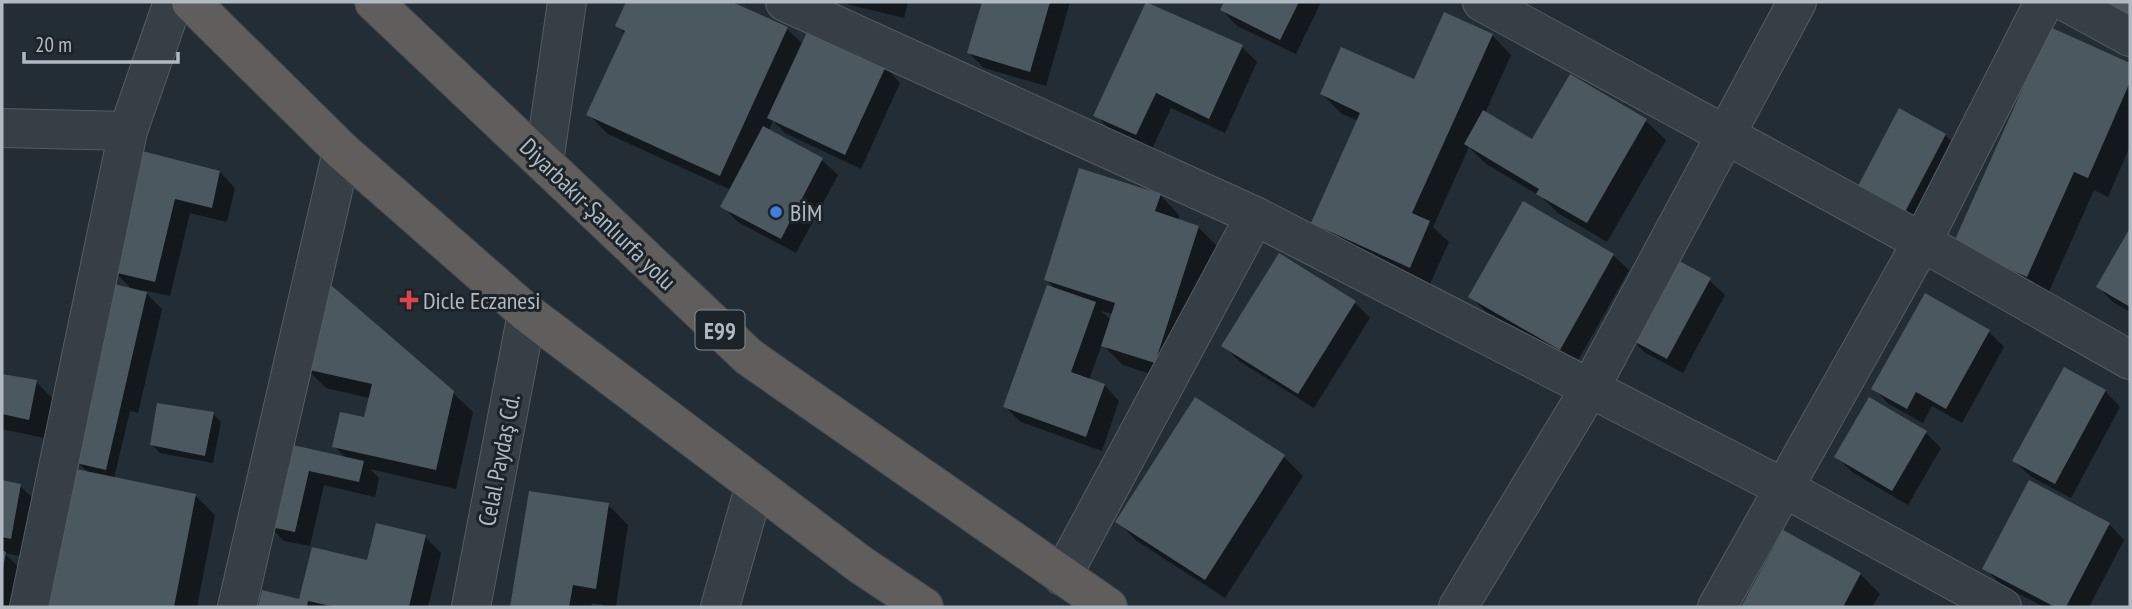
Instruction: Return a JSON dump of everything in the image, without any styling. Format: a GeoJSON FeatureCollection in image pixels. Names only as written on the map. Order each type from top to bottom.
{"type":"FeatureCollection","features":[{"type":"Feature","properties":{"kind":"highway"},"geometry":{"type":"LineString","coordinates":[[191,2],[342,151],[527,313],[861,565],[923,607]]}},
{"type":"Feature","properties":{"kind":"highway","name":"Diyarbakır-Şanlıurfa yolu"},"geometry":{"type":"LineString","coordinates":[[374,2],[749,357],[1108,607]]}},
{"type":"Feature","properties":{"kind":"street"},"geometry":{"type":"LineString","coordinates":[[29,607],[128,131],[173,2]]}},
{"type":"Feature","properties":{"kind":"street"},"geometry":{"type":"LineString","coordinates":[[544,162],[567,2]]}},
{"type":"Feature","properties":{"kind":"street"},"geometry":{"type":"LineString","coordinates":[[785,2],[1255,216],[1784,488],[2002,607]]}},
{"type":"Feature","properties":{"kind":"street"},"geometry":{"type":"LineString","coordinates":[[1482,2],[1922,242],[2130,360]]}},
{"type":"Feature","properties":{"kind":"street"},"geometry":{"type":"LineString","coordinates":[[1458,607],[1590,388],[1797,2]]}},
{"type":"Feature","properties":{"kind":"street"},"geometry":{"type":"LineString","coordinates":[[1717,607],[1922,242],[2044,2]]}},
{"type":"Feature","properties":{"kind":"street"},"geometry":{"type":"LineString","coordinates":[[2067,2],[2130,37]]}},
{"type":"Feature","properties":{"kind":"street"},"geometry":{"type":"LineString","coordinates":[[2,128],[128,131]]}},
{"type":"Feature","properties":{"kind":"street"},"geometry":{"type":"LineString","coordinates":[[237,607],[342,151]]}},
{"type":"Feature","properties":{"kind":"street"},"geometry":{"type":"LineString","coordinates":[[1062,576],[1255,216]]}},
{"type":"Feature","properties":{"kind":"street","name":"Celal Paydaş Cd."},"geometry":{"type":"LineString","coordinates":[[471,607],[527,313]]}},
{"type":"Feature","properties":{"kind":"street"},"geometry":{"type":"LineString","coordinates":[[720,607],[755,485]]}},
{"type":"Feature","properties":{"kind":"building"},"geometry":{"type":"Polygon","coordinates":[[[626,2],[732,2],[788,27],[720,176],[586,115],[625,31],[615,26],[626,2]]]}},
{"type":"Feature","properties":{"kind":"building"},"geometry":{"type":"Polygon","coordinates":[[[982,2],[1050,2],[1030,72],[967,53],[982,2]]]}},
{"type":"Feature","properties":{"kind":"building"},"geometry":{"type":"Polygon","coordinates":[[[1146,2],[1243,45],[1209,119],[1156,93],[1136,135],[1093,116],[1146,2]]]}},
{"type":"Feature","properties":{"kind":"building"},"geometry":{"type":"Polygon","coordinates":[[[1224,2],[1299,2],[1280,40],[1220,10],[1224,2]]]}},
{"type":"Feature","properties":{"kind":"building"},"geometry":{"type":"Polygon","coordinates":[[[2087,2],[2130,2],[2130,25],[2087,2]]]}},
{"type":"Feature","properties":{"kind":"building"},"geometry":{"type":"Polygon","coordinates":[[[1444,12],[1493,34],[1412,213],[1430,221],[1410,268],[1311,223],[1360,113],[1320,94],[1341,47],[1414,79],[1444,12]]]}},
{"type":"Feature","properties":{"kind":"building"},"geometry":{"type":"Polygon","coordinates":[[[2050,27],[2130,63],[2130,82],[2088,178],[2074,172],[2027,277],[1953,244],[2050,27]]]}},
{"type":"Feature","properties":{"kind":"building"},"geometry":{"type":"Polygon","coordinates":[[[808,30],[886,66],[845,155],[767,118],[808,30]]]}},
{"type":"Feature","properties":{"kind":"building"},"geometry":{"type":"Polygon","coordinates":[[[1570,74],[1647,119],[1587,223],[1536,194],[1539,189],[1464,144],[1483,110],[1532,139],[1570,74]]]}},
{"type":"Feature","properties":{"kind":"building"},"geometry":{"type":"Polygon","coordinates":[[[1899,108],[1946,134],[1905,212],[1858,186],[1899,108]]]}},
{"type":"Feature","properties":{"kind":"building"},"geometry":{"type":"Polygon","coordinates":[[[763,126],[823,158],[781,239],[720,207],[763,126]]]}},
{"type":"Feature","properties":{"kind":"building"},"geometry":{"type":"Polygon","coordinates":[[[142,151],[220,171],[212,208],[175,199],[155,282],[113,272],[142,151]]]}},
{"type":"Feature","properties":{"kind":"building"},"geometry":{"type":"Polygon","coordinates":[[[1079,168],[1161,194],[1155,211],[1199,226],[1155,363],[1101,346],[1115,303],[1044,280],[1079,168]]]}},
{"type":"Feature","properties":{"kind":"building"},"geometry":{"type":"Polygon","coordinates":[[[1523,201],[1614,254],[1560,350],[1468,297],[1523,201]]]}},
{"type":"Feature","properties":{"kind":"building"},"geometry":{"type":"Polygon","coordinates":[[[2130,228],[2130,307],[2096,287],[2130,228]]]}},
{"type":"Feature","properties":{"kind":"building"},"geometry":{"type":"Polygon","coordinates":[[[1279,253],[1356,301],[1298,394],[1221,346],[1279,253]]]}},
{"type":"Feature","properties":{"kind":"building"},"geometry":{"type":"Polygon","coordinates":[[[1670,256],[1711,278],[1667,359],[1626,337],[1670,256]]]}},
{"type":"Feature","properties":{"kind":"building"},"geometry":{"type":"Polygon","coordinates":[[[325,280],[454,391],[436,470],[332,447],[340,412],[364,417],[372,384],[305,369],[325,280]]]}},
{"type":"Feature","properties":{"kind":"building"},"geometry":{"type":"Polygon","coordinates":[[[110,283],[147,292],[106,470],[76,463],[110,283]]]}},
{"type":"Feature","properties":{"kind":"building"},"geometry":{"type":"Polygon","coordinates":[[[1047,285],[1096,302],[1071,372],[1105,384],[1086,437],[1003,407],[1047,285]]]}},
{"type":"Feature","properties":{"kind":"building"},"geometry":{"type":"Polygon","coordinates":[[[1925,293],[1990,330],[1946,409],[1916,392],[1907,409],[1871,389],[1925,293]]]}},
{"type":"Feature","properties":{"kind":"building"},"geometry":{"type":"Polygon","coordinates":[[[2064,367],[2106,390],[2055,484],[2012,461],[2064,367]]]}},
{"type":"Feature","properties":{"kind":"building"},"geometry":{"type":"Polygon","coordinates":[[[2,374],[37,380],[29,420],[2,414],[2,374]]]}},
{"type":"Feature","properties":{"kind":"building"},"geometry":{"type":"Polygon","coordinates":[[[1195,397],[1285,455],[1205,580],[1115,522],[1195,397]]]}},
{"type":"Feature","properties":{"kind":"building"},"geometry":{"type":"Polygon","coordinates":[[[1869,397],[1927,431],[1892,491],[1834,457],[1869,397]]]}},
{"type":"Feature","properties":{"kind":"building"},"geometry":{"type":"Polygon","coordinates":[[[157,403],[214,412],[205,456],[150,445],[157,403]]]}},
{"type":"Feature","properties":{"kind":"building"},"geometry":{"type":"Polygon","coordinates":[[[284,443],[364,461],[359,482],[309,471],[295,532],[266,526],[284,443]]]}},
{"type":"Feature","properties":{"kind":"building"},"geometry":{"type":"Polygon","coordinates":[[[76,469],[196,494],[174,607],[47,607],[76,469]]]}},
{"type":"Feature","properties":{"kind":"building"},"geometry":{"type":"Polygon","coordinates":[[[2,480],[21,484],[11,539],[2,537],[2,480]]]}},
{"type":"Feature","properties":{"kind":"building"},"geometry":{"type":"Polygon","coordinates":[[[2029,480],[2110,523],[2066,607],[2055,607],[1982,569],[2029,480]]]}},
{"type":"Feature","properties":{"kind":"building"},"geometry":{"type":"Polygon","coordinates":[[[529,491],[609,503],[596,589],[573,585],[569,607],[510,607],[529,491]]]}},
{"type":"Feature","properties":{"kind":"building"},"geometry":{"type":"Polygon","coordinates":[[[376,523],[426,535],[409,607],[335,607],[308,601],[307,607],[258,607],[262,590],[299,599],[312,547],[367,560],[376,523]]]}},
{"type":"Feature","properties":{"kind":"building"},"geometry":{"type":"Polygon","coordinates":[[[1783,530],[1861,573],[1843,607],[1741,607],[1783,530]]]}},
{"type":"Feature","properties":{"kind":"building"},"geometry":{"type":"Polygon","coordinates":[[[2,550],[6,552],[3,568],[2,568],[2,550]]]}},
{"type":"Feature","properties":{"kind":"place","name":"BİM"},"geometry":{"type":"Point","coordinates":[776,212]}},
{"type":"Feature","properties":{"kind":"place","name":"Dicle Eczanesi"},"geometry":{"type":"Point","coordinates":[409,300]}}]}
